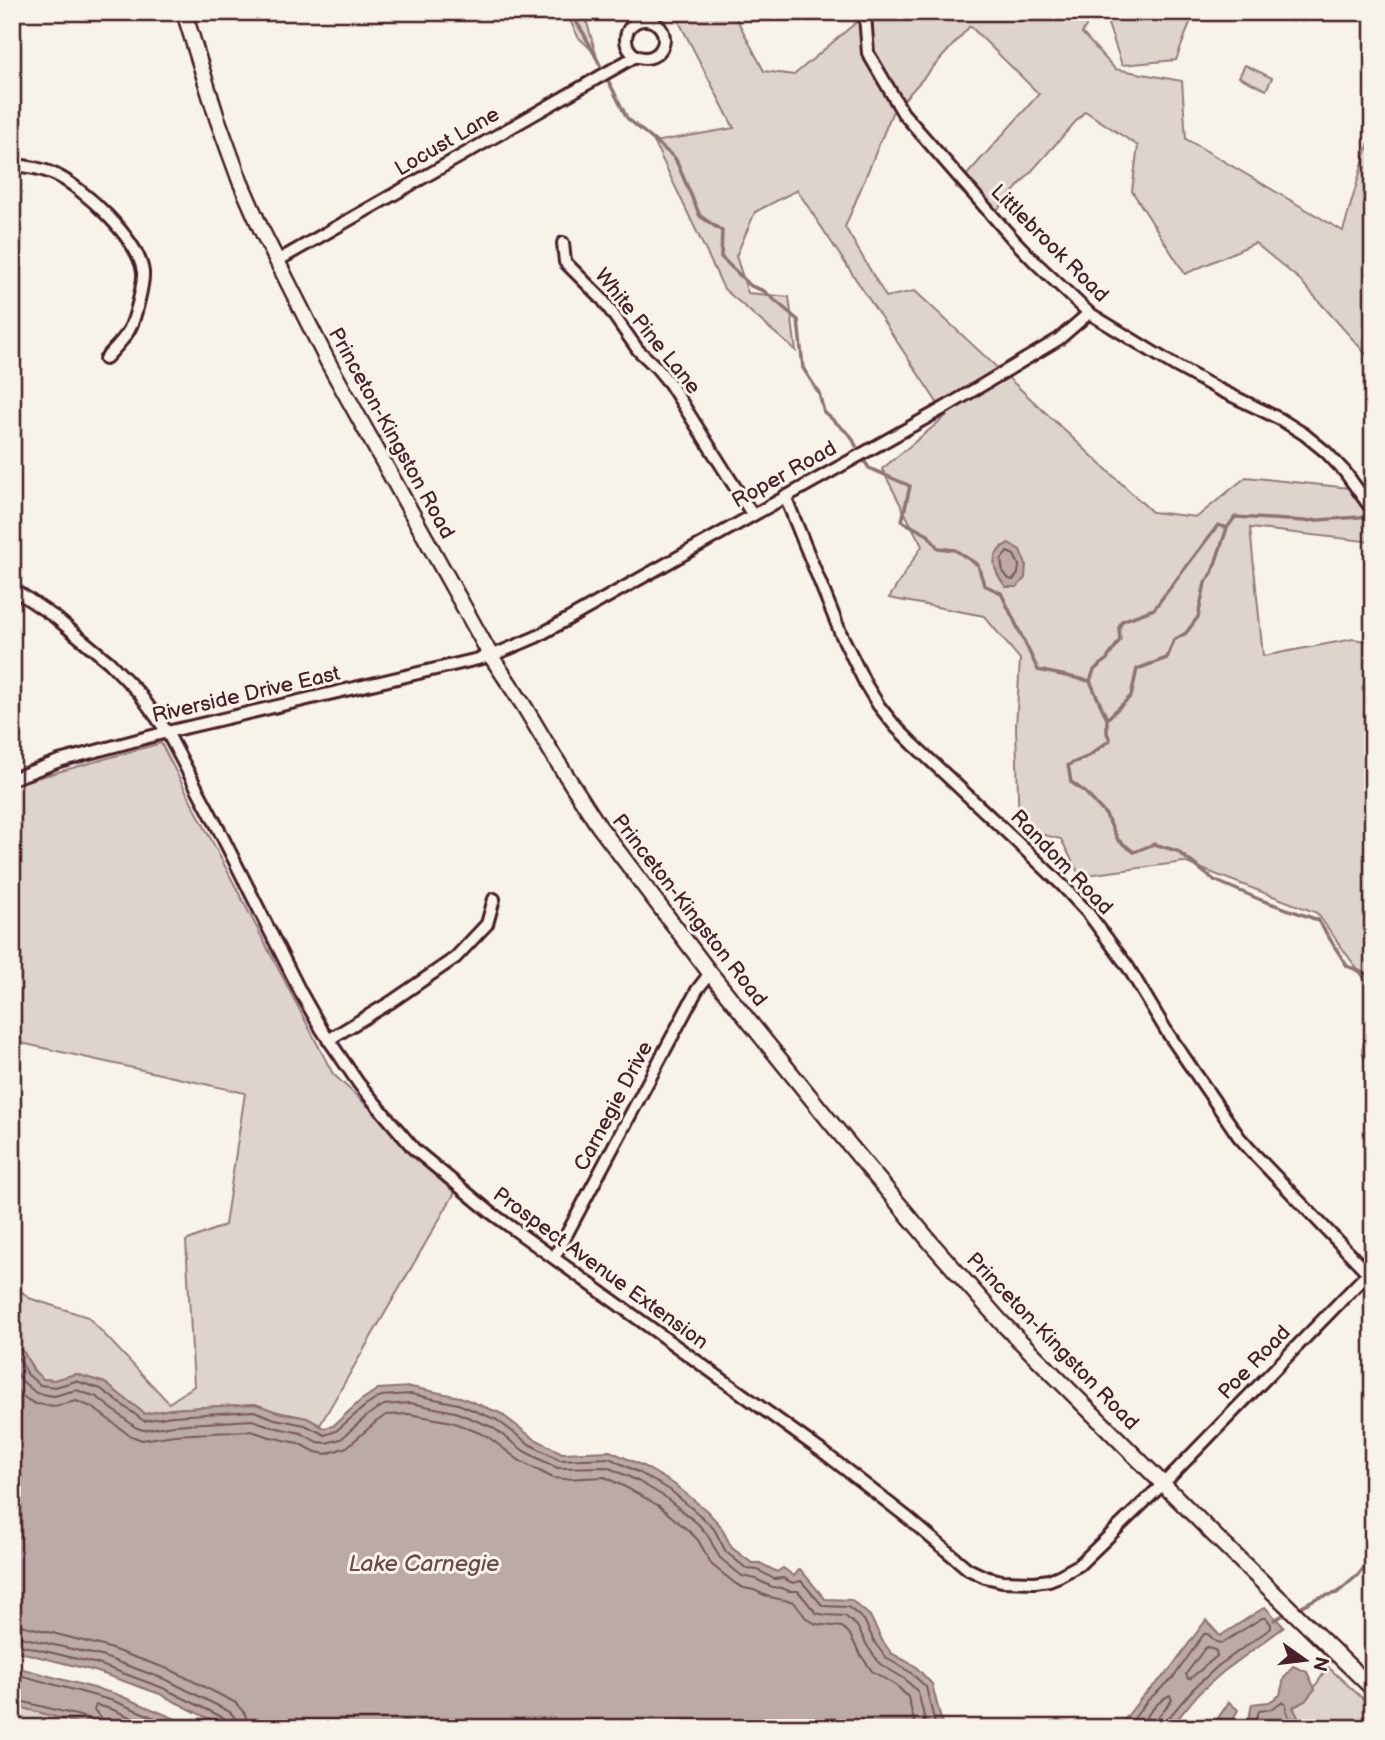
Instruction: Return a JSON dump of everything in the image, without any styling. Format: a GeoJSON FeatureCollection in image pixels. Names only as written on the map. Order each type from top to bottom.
{"type":"FeatureCollection","features":[{"type":"Feature","properties":{"kind":"main road","name":"Princeton-Kingston Road"},"geometry":{"type":"LineString","coordinates":[[184,12],[240,181],[329,364],[491,656],[598,825],[710,973],[940,1254],[1001,1322],[1373,1689]]}},
{"type":"Feature","properties":{"kind":"street","name":"Littlebrook Road"},"geometry":{"type":"LineString","coordinates":[[865,13],[868,53],[904,113],[1012,239],[1089,313],[1174,365],[1304,434],[1346,472],[1372,510]]}},
{"type":"Feature","properties":{"kind":"street","name":"Locust Lane"},"geometry":{"type":"LineString","coordinates":[[277,261],[636,56]]}},
{"type":"Feature","properties":{"kind":"street"},"geometry":{"type":"LineString","coordinates":[[12,165],[41,169],[77,188],[111,219],[135,251],[143,272],[140,295],[129,330],[105,359]]}},
{"type":"Feature","properties":{"kind":"street","name":"White Pine Lane"},"geometry":{"type":"LineString","coordinates":[[563,243],[565,262],[603,300],[638,350],[670,384],[752,514]]}},
{"type":"Feature","properties":{"kind":"street","name":"Roper Road"},"geometry":{"type":"LineString","coordinates":[[491,656],[536,636],[944,408],[1059,339],[1089,313]]}},
{"type":"Feature","properties":{"kind":"street","name":"Random Road"},"geometry":{"type":"LineString","coordinates":[[785,496],[841,634],[879,706],[912,744],[1074,898],[1116,950],[1239,1137],[1370,1270]]}},
{"type":"Feature","properties":{"kind":"street","name":"Prospect Avenue Extension"},"geometry":{"type":"LineString","coordinates":[[12,588],[57,618],[109,662],[139,693],[167,732],[301,993],[328,1040],[359,1084],[414,1149],[490,1212],[827,1455],[968,1569],[985,1577],[1035,1583],[1067,1573],[1079,1565],[1164,1483]]}},
{"type":"Feature","properties":{"kind":"street","name":"Riverside Drive East"},"geometry":{"type":"LineString","coordinates":[[12,779],[59,761],[167,732],[491,656]]}},
{"type":"Feature","properties":{"kind":"street"},"geometry":{"type":"LineString","coordinates":[[328,1040],[391,1002],[455,958],[487,924],[494,899]]}},
{"type":"Feature","properties":{"kind":"street","name":"Carnegie Drive"},"geometry":{"type":"LineString","coordinates":[[554,1258],[697,990],[710,973]]}},
{"type":"Feature","properties":{"kind":"street","name":"Poe Road"},"geometry":{"type":"LineString","coordinates":[[1164,1483],[1370,1270]]}},
{"type":"Feature","properties":{"kind":"shaded area"},"geometry":{"type":"Polygon","coordinates":[[[566,12],[584,12],[596,54],[578,37],[566,12]]]}},
{"type":"Feature","properties":{"kind":"shaded area"},"geometry":{"type":"Polygon","coordinates":[[[674,12],[733,12],[764,71],[794,75],[866,12],[1094,12],[1082,33],[1115,69],[1182,81],[1186,139],[1343,231],[1373,128],[1373,362],[1299,279],[1255,243],[1185,274],[1132,191],[1138,146],[1085,111],[990,218],[956,187],[1039,94],[970,26],[892,113],[845,227],[886,297],[915,291],[1152,512],[1197,517],[1246,477],[1373,488],[1373,542],[1250,528],[1263,656],[1353,639],[1373,642],[1373,663],[1362,689],[1373,707],[1373,991],[1317,913],[1184,862],[1080,876],[1061,839],[1019,829],[1016,727],[1020,659],[984,616],[889,598],[922,546],[882,469],[946,416],[797,190],[755,212],[736,256],[748,293],[789,297],[796,351],[724,289],[654,142],[734,128],[674,12]]]}},
{"type":"Feature","properties":{"kind":"shaded area"},"geometry":{"type":"Polygon","coordinates":[[[1112,12],[1194,12],[1176,60],[1122,65],[1107,21],[1112,12]]]}},
{"type":"Feature","properties":{"kind":"shaded area"},"geometry":{"type":"Polygon","coordinates":[[[1245,65],[1272,78],[1266,90],[1239,77],[1245,65]]]}},
{"type":"Feature","properties":{"kind":"shaded area"},"geometry":{"type":"Polygon","coordinates":[[[161,743],[333,1074],[457,1189],[320,1425],[307,1418],[255,1404],[171,1409],[145,1414],[105,1383],[76,1374],[54,1380],[43,1379],[34,1371],[24,1353],[12,1343],[12,1283],[29,1298],[88,1317],[169,1403],[194,1386],[186,1241],[225,1225],[245,1093],[12,1041],[12,785],[161,743]]]}},
{"type":"Feature","properties":{"kind":"shaded area"},"geometry":{"type":"Polygon","coordinates":[[[1373,1000],[1373,1084],[1362,1051],[1373,1000]]]}},
{"type":"Feature","properties":{"kind":"shaded area"},"geometry":{"type":"Polygon","coordinates":[[[1328,1667],[1373,1708],[1373,1728],[1293,1728],[1298,1717],[1292,1708],[1305,1701],[1328,1667]]]}},
{"type":"Feature","properties":{"kind":"shaded area"},"geometry":{"type":"Polygon","coordinates":[[[12,1705],[89,1725],[95,1728],[12,1728],[12,1705]]]}},
{"type":"Feature","properties":{"kind":"water"},"geometry":{"type":"Polygon","coordinates":[[[1009,543],[1020,550],[1026,564],[1025,578],[1017,587],[1006,587],[995,569],[997,552],[1009,543]]]}},
{"type":"Feature","properties":{"kind":"water","name":"Lake Carnegie"},"geometry":{"type":"Polygon","coordinates":[[[12,1343],[24,1353],[34,1371],[43,1379],[54,1380],[76,1374],[105,1383],[145,1414],[171,1409],[255,1404],[307,1418],[324,1428],[333,1426],[360,1401],[378,1389],[411,1387],[460,1397],[500,1413],[533,1438],[562,1453],[610,1451],[674,1484],[707,1511],[720,1525],[732,1548],[752,1563],[760,1563],[777,1572],[783,1568],[794,1576],[800,1569],[825,1599],[851,1600],[870,1616],[891,1653],[915,1666],[932,1684],[943,1728],[227,1728],[160,1694],[95,1671],[12,1650],[12,1343]]]}},
{"type":"Feature","properties":{"kind":"water"},"geometry":{"type":"Polygon","coordinates":[[[1265,1607],[1284,1627],[1198,1694],[1170,1728],[1118,1728],[1142,1697],[1167,1673],[1206,1620],[1220,1636],[1265,1607]]]}},
{"type":"Feature","properties":{"kind":"water"},"geometry":{"type":"Polygon","coordinates":[[[12,1666],[116,1694],[197,1728],[95,1728],[12,1705],[12,1666]]]}},
{"type":"Feature","properties":{"kind":"water"},"geometry":{"type":"Polygon","coordinates":[[[1293,1666],[1307,1672],[1315,1689],[1305,1701],[1293,1707],[1298,1717],[1293,1728],[1247,1728],[1252,1704],[1269,1702],[1280,1695],[1284,1678],[1293,1666]]]}},
{"type":"Feature","properties":{"kind":"water"},"geometry":{"type":"Polygon","coordinates":[[[1229,1702],[1238,1710],[1232,1721],[1233,1728],[1209,1728],[1216,1721],[1229,1702]]]}},
{"type":"Feature","properties":{"kind":"waterway"},"geometry":{"type":"LineString","coordinates":[[570,12],[600,65]]}},
{"type":"Feature","properties":{"kind":"waterway"},"geometry":{"type":"LineString","coordinates":[[609,82],[627,118],[675,158],[700,216],[722,231],[721,257],[751,286],[764,291],[798,320],[803,368],[819,393],[824,412],[851,436],[856,446]]}},
{"type":"Feature","properties":{"kind":"waterway"},"geometry":{"type":"LineString","coordinates":[[865,462],[869,468],[910,486],[902,521],[928,535],[938,548],[955,550],[978,565],[984,585],[1001,593],[1038,670],[1090,681],[1107,719],[1110,740],[1089,756],[1068,765],[1071,782],[1085,792],[1106,815],[1118,840],[1134,852],[1154,844],[1177,851],[1214,880],[1318,920],[1347,966],[1371,976],[1373,984]]}},
{"type":"Feature","properties":{"kind":"waterway"},"geometry":{"type":"LineString","coordinates":[[1090,681],[1094,670],[1107,659],[1120,640],[1119,628],[1122,621],[1154,609],[1218,525],[1227,528],[1235,517],[1305,521],[1373,516]]}},
{"type":"Feature","properties":{"kind":"waterway"},"geometry":{"type":"LineString","coordinates":[[1107,719],[1131,696],[1137,669],[1167,658],[1174,640],[1186,633],[1198,617],[1205,583],[1212,573],[1227,528]]}},
{"type":"Feature","properties":{"kind":"waterway"},"geometry":{"type":"LineString","coordinates":[[1373,1037],[1369,1052],[1373,1063]]}},
{"type":"Feature","properties":{"kind":"waterway"},"geometry":{"type":"LineString","coordinates":[[1296,1609],[1317,1598],[1337,1593],[1359,1574],[1373,1556]]}},
{"type":"Feature","properties":{"kind":"waterway"},"geometry":{"type":"LineString","coordinates":[[1274,1620],[1289,1612]]}}]}
